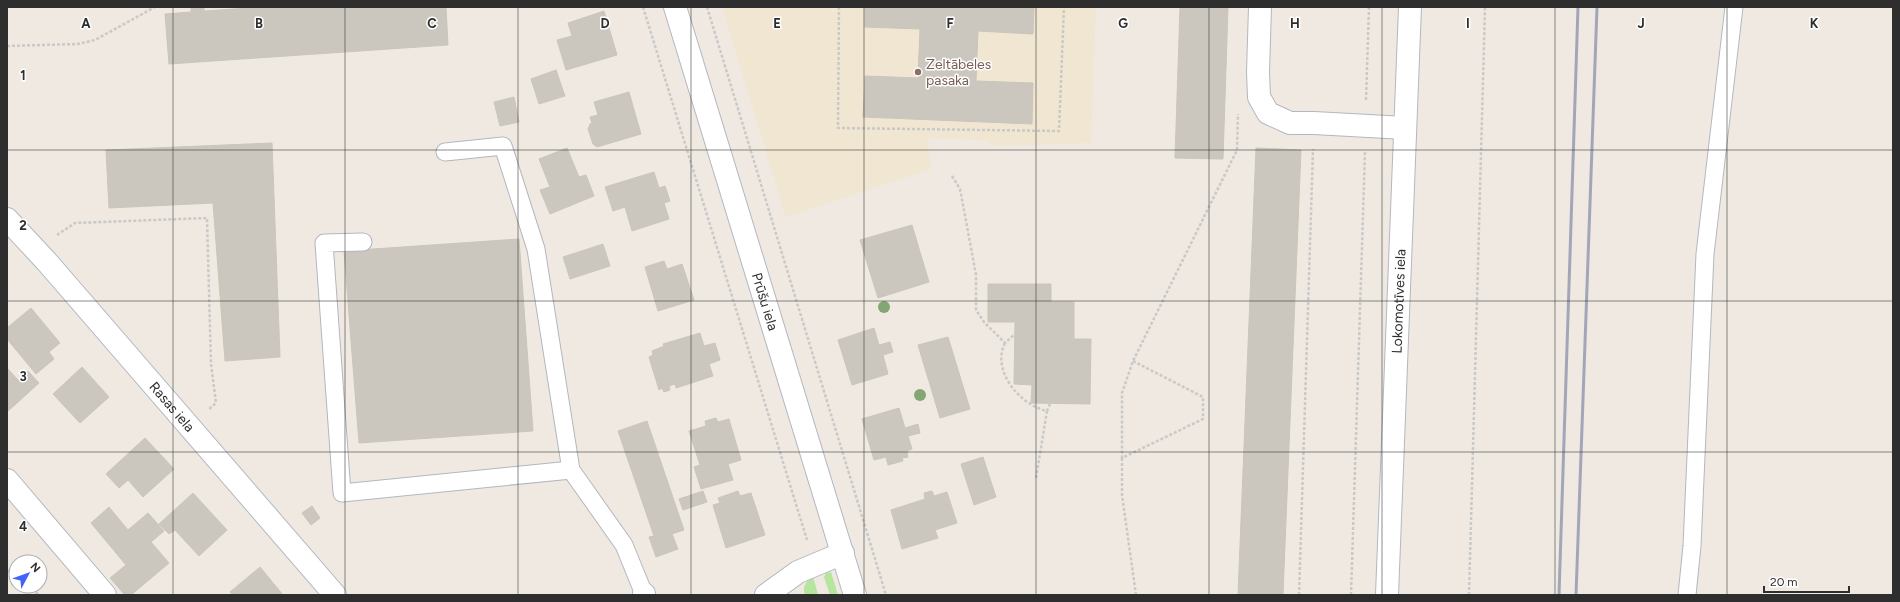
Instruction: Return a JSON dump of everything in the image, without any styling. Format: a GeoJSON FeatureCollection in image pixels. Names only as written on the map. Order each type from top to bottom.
{"type":"FeatureCollection","features":[{"type":"Feature","properties":{"kind":"street","name":"Prūšu iela"},"geometry":{"type":"LineString","coordinates":[[675,7],[855,595]]}},
{"type":"Feature","properties":{"kind":"street"},"geometry":{"type":"LineString","coordinates":[[1260,7],[1258,72],[1259,97],[1268,113],[1290,123],[1405,128]]}},
{"type":"Feature","properties":{"kind":"street","name":"Lokomotīves iela"},"geometry":{"type":"LineString","coordinates":[[1387,595],[1410,7]]}},
{"type":"Feature","properties":{"kind":"street","name":"Rasas iela"},"geometry":{"type":"LineString","coordinates":[[7,219],[52,268],[335,595]]}},
{"type":"Feature","properties":{"kind":"street"},"geometry":{"type":"LineString","coordinates":[[7,480],[105,595]]}},
{"type":"Feature","properties":{"kind":"street"},"geometry":{"type":"LineString","coordinates":[[766,595],[798,572],[843,552]]}},
{"type":"Feature","properties":{"kind":"lane"},"geometry":{"type":"LineString","coordinates":[[1687,595],[1692,546],[1705,254],[1734,7]]}},
{"type":"Feature","properties":{"kind":"lane"},"geometry":{"type":"LineString","coordinates":[[445,152],[503,146],[536,249],[571,470],[624,545],[644,595]]}},
{"type":"Feature","properties":{"kind":"lane"},"geometry":{"type":"LineString","coordinates":[[363,242],[324,243],[342,493],[571,470]]}},
{"type":"Feature","properties":{"kind":"path"},"geometry":{"type":"LineString","coordinates":[[7,46],[78,44],[95,40],[155,7]]}},
{"type":"Feature","properties":{"kind":"path"},"geometry":{"type":"LineString","coordinates":[[643,7],[814,565]]}},
{"type":"Feature","properties":{"kind":"path"},"geometry":{"type":"LineString","coordinates":[[708,7],[886,595]]}},
{"type":"Feature","properties":{"kind":"path"},"geometry":{"type":"LineString","coordinates":[[839,7],[838,128],[1052,131],[1059,131],[1064,7]]}},
{"type":"Feature","properties":{"kind":"path"},"geometry":{"type":"LineString","coordinates":[[1351,595],[1369,7]]}},
{"type":"Feature","properties":{"kind":"path"},"geometry":{"type":"LineString","coordinates":[[1469,595],[1485,7]]}},
{"type":"Feature","properties":{"kind":"path"},"geometry":{"type":"LineString","coordinates":[[1136,595],[1122,495],[1122,393],[1133,361],[1237,150],[1238,106]]}},
{"type":"Feature","properties":{"kind":"path"},"geometry":{"type":"LineString","coordinates":[[1299,595],[1314,123]]}},
{"type":"Feature","properties":{"kind":"path"},"geometry":{"type":"LineString","coordinates":[[952,176],[960,188],[976,275],[976,310],[984,322],[1005,343]]}},
{"type":"Feature","properties":{"kind":"path"},"geometry":{"type":"LineString","coordinates":[[54,238],[76,223],[206,218],[211,364],[216,403],[203,414]]}},
{"type":"Feature","properties":{"kind":"path"},"geometry":{"type":"LineString","coordinates":[[1015,334],[1005,343],[1002,349],[1001,362],[1005,375],[1015,391],[1036,409],[1047,411]]}},
{"type":"Feature","properties":{"kind":"path"},"geometry":{"type":"LineString","coordinates":[[1122,458],[1203,419],[1203,397],[1133,361]]}},
{"type":"Feature","properties":{"kind":"path"},"geometry":{"type":"LineString","coordinates":[[1036,478],[1047,411],[1050,404]]}},
{"type":"Feature","properties":{"kind":"shaded area","name":"Zeltābeles pasaka"},"geometry":{"type":"Polygon","coordinates":[[[722,7],[1096,7],[1091,143],[995,146],[985,140],[927,138],[931,169],[786,217],[722,7]]]}},
{"type":"Feature","properties":{"kind":"green space"},"geometry":{"type":"Polygon","coordinates":[[[831,572],[838,595],[830,595],[824,577],[826,573],[831,572]]]}},
{"type":"Feature","properties":{"kind":"green space"},"geometry":{"type":"Polygon","coordinates":[[[813,576],[818,595],[805,595],[805,584],[813,576]]]}},
{"type":"Feature","properties":{"kind":"building"},"geometry":{"type":"Polygon","coordinates":[[[191,7],[204,7],[204,11],[265,7],[446,7],[448,45],[169,64],[165,14],[191,12],[191,7]]]}},
{"type":"Feature","properties":{"kind":"building"},"geometry":{"type":"Polygon","coordinates":[[[865,7],[1034,7],[1033,34],[978,31],[976,81],[1033,83],[1032,124],[863,117],[865,76],[918,78],[920,29],[865,27],[865,7]]]}},
{"type":"Feature","properties":{"kind":"building"},"geometry":{"type":"Polygon","coordinates":[[[1180,7],[1228,7],[1223,159],[1175,158],[1180,7]]]}},
{"type":"Feature","properties":{"kind":"building"},"geometry":{"type":"Polygon","coordinates":[[[604,11],[617,55],[566,70],[557,40],[572,36],[568,23],[604,11]]]}},
{"type":"Feature","properties":{"kind":"building"},"geometry":{"type":"Polygon","coordinates":[[[556,70],[565,96],[539,104],[531,79],[556,70]]]}},
{"type":"Feature","properties":{"kind":"building"},"geometry":{"type":"Polygon","coordinates":[[[629,92],[641,134],[597,147],[593,144],[588,129],[592,123],[590,117],[598,115],[594,102],[629,92]]]}},
{"type":"Feature","properties":{"kind":"building"},"geometry":{"type":"Polygon","coordinates":[[[514,97],[519,122],[500,126],[494,102],[514,97]]]}},
{"type":"Feature","properties":{"kind":"building"},"geometry":{"type":"Polygon","coordinates":[[[272,143],[280,357],[225,361],[213,203],[109,208],[106,150],[272,143]]]}},
{"type":"Feature","properties":{"kind":"building"},"geometry":{"type":"Polygon","coordinates":[[[567,148],[579,177],[586,175],[594,196],[550,214],[540,190],[550,187],[539,159],[567,148]]]}},
{"type":"Feature","properties":{"kind":"building"},"geometry":{"type":"Polygon","coordinates":[[[1256,148],[1301,150],[1283,595],[1238,595],[1256,148]]]}},
{"type":"Feature","properties":{"kind":"building"},"geometry":{"type":"Polygon","coordinates":[[[654,172],[659,188],[665,186],[670,201],[664,203],[669,219],[632,231],[625,207],[613,211],[605,187],[654,172]]]}},
{"type":"Feature","properties":{"kind":"building"},"geometry":{"type":"Polygon","coordinates":[[[912,225],[929,282],[878,298],[860,240],[912,225]]]}},
{"type":"Feature","properties":{"kind":"building"},"geometry":{"type":"Polygon","coordinates":[[[519,239],[533,431],[359,443],[344,251],[519,239]]]}},
{"type":"Feature","properties":{"kind":"building"},"geometry":{"type":"Polygon","coordinates":[[[603,244],[610,266],[570,279],[563,257],[603,244]]]}},
{"type":"Feature","properties":{"kind":"building"},"geometry":{"type":"Polygon","coordinates":[[[664,261],[667,269],[682,264],[694,300],[658,311],[645,267],[664,261]]]}},
{"type":"Feature","properties":{"kind":"building"},"geometry":{"type":"Polygon","coordinates":[[[988,284],[1051,284],[1051,302],[1074,302],[1074,339],[1091,339],[1090,404],[1031,403],[1032,385],[1014,384],[1015,322],[988,322],[988,284]]]}},
{"type":"Feature","properties":{"kind":"building"},"geometry":{"type":"Polygon","coordinates":[[[31,308],[60,343],[49,352],[54,359],[36,374],[7,339],[7,328],[31,308]]]}},
{"type":"Feature","properties":{"kind":"building"},"geometry":{"type":"Polygon","coordinates":[[[874,328],[879,345],[890,342],[893,352],[883,355],[888,374],[852,385],[838,340],[874,328]]]}},
{"type":"Feature","properties":{"kind":"building"},"geometry":{"type":"Polygon","coordinates":[[[700,333],[704,346],[715,343],[720,360],[709,364],[713,376],[676,388],[675,384],[669,386],[670,390],[664,392],[662,388],[659,390],[649,357],[653,355],[652,351],[664,346],[663,344],[700,333]]]}},
{"type":"Feature","properties":{"kind":"building"},"geometry":{"type":"Polygon","coordinates":[[[948,337],[970,409],[940,418],[918,345],[948,337]]]}},
{"type":"Feature","properties":{"kind":"building"},"geometry":{"type":"Polygon","coordinates":[[[82,367],[109,397],[80,423],[53,394],[82,367]]]}},
{"type":"Feature","properties":{"kind":"building"},"geometry":{"type":"Polygon","coordinates":[[[8,369],[18,380],[28,371],[39,383],[7,412],[8,369]]]}},
{"type":"Feature","properties":{"kind":"building"},"geometry":{"type":"Polygon","coordinates":[[[899,408],[905,428],[918,424],[920,433],[908,436],[912,449],[907,451],[908,457],[902,458],[903,461],[888,465],[886,457],[874,460],[862,419],[899,408]]]}},
{"type":"Feature","properties":{"kind":"building"},"geometry":{"type":"Polygon","coordinates":[[[716,418],[718,422],[729,419],[741,460],[728,464],[733,480],[701,489],[694,467],[700,465],[689,431],[706,426],[705,421],[716,418]]]}},
{"type":"Feature","properties":{"kind":"building"},"geometry":{"type":"Polygon","coordinates":[[[647,421],[684,530],[672,534],[678,549],[656,557],[649,537],[654,536],[618,431],[647,421]]]}},
{"type":"Feature","properties":{"kind":"building"},"geometry":{"type":"Polygon","coordinates":[[[145,438],[174,469],[143,497],[128,480],[119,488],[106,474],[145,438]]]}},
{"type":"Feature","properties":{"kind":"building"},"geometry":{"type":"Polygon","coordinates":[[[983,457],[996,497],[974,505],[961,464],[983,457]]]}},
{"type":"Feature","properties":{"kind":"building"},"geometry":{"type":"Polygon","coordinates":[[[703,491],[707,502],[683,510],[679,499],[703,491]]]}},
{"type":"Feature","properties":{"kind":"building"},"geometry":{"type":"Polygon","coordinates":[[[738,491],[740,496],[751,493],[765,535],[726,548],[713,505],[720,503],[718,498],[738,491]]]}},
{"type":"Feature","properties":{"kind":"building"},"geometry":{"type":"Polygon","coordinates":[[[932,491],[934,496],[947,492],[957,523],[935,530],[938,538],[902,549],[891,510],[925,499],[924,493],[932,491]]]}},
{"type":"Feature","properties":{"kind":"building"},"geometry":{"type":"Polygon","coordinates":[[[193,493],[227,530],[199,556],[175,530],[169,534],[159,524],[193,493]]]}},
{"type":"Feature","properties":{"kind":"building"},"geometry":{"type":"Polygon","coordinates":[[[312,506],[320,518],[311,525],[302,513],[312,506]]]}},
{"type":"Feature","properties":{"kind":"building"},"geometry":{"type":"Polygon","coordinates":[[[109,507],[128,530],[148,513],[164,531],[151,542],[169,563],[131,595],[125,595],[110,578],[126,565],[91,523],[109,507]]]}},
{"type":"Feature","properties":{"kind":"building"},"geometry":{"type":"Polygon","coordinates":[[[260,567],[283,595],[233,595],[230,592],[260,567]]]}},
{"type":"Feature","properties":{"kind":"railway"},"geometry":{"type":"LineString","coordinates":[[1559,595],[1578,7]]}},
{"type":"Feature","properties":{"kind":"railway"},"geometry":{"type":"LineString","coordinates":[[1576,595],[1597,7]]}},
{"type":"Feature","properties":{"kind":"place","name":"Zeltābeles pasaka"},"geometry":{"type":"Point","coordinates":[918,72]}}]}
